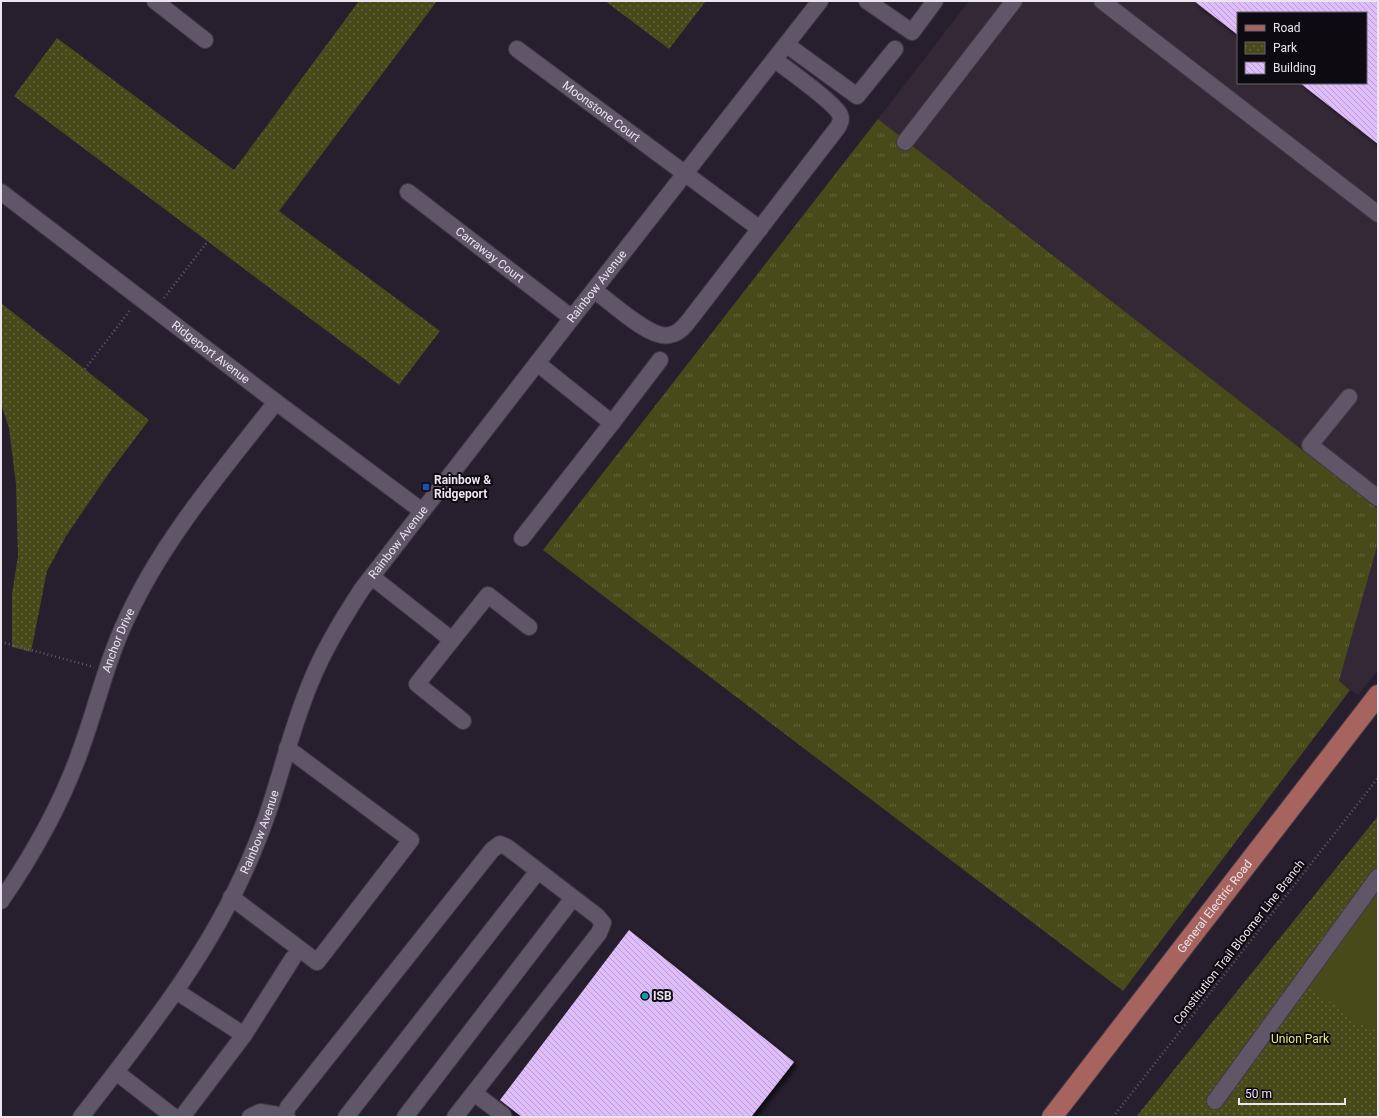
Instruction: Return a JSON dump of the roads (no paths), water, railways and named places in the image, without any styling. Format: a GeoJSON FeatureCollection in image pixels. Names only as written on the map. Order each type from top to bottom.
{"type":"FeatureCollection","features":[{"type":"Feature","properties":{"kind":"main road","name":"General Electric Road"},"geometry":{"type":"LineString","coordinates":[[1052,1117],[1378,695]]}},
{"type":"Feature","properties":{"kind":"street"},"geometry":{"type":"LineString","coordinates":[[155,1],[205,40]]}},
{"type":"Feature","properties":{"kind":"street","name":"Rainbow Avenue"},"geometry":{"type":"LineString","coordinates":[[80,1117],[152,1026],[191,970],[218,924],[250,860],[272,801],[287,748],[315,672],[338,626],[372,577],[422,511],[820,1]]}},
{"type":"Feature","properties":{"kind":"street"},"geometry":{"type":"LineString","coordinates":[[867,1],[912,32],[935,1]]}},
{"type":"Feature","properties":{"kind":"street"},"geometry":{"type":"LineString","coordinates":[[905,142],[1014,1]]}},
{"type":"Feature","properties":{"kind":"street"},"geometry":{"type":"LineString","coordinates":[[1102,1],[1378,214]]}},
{"type":"Feature","properties":{"kind":"street"},"geometry":{"type":"LineString","coordinates":[[787,45],[856,96],[895,49]]}},
{"type":"Feature","properties":{"kind":"street","name":"Moonstone Court"},"geometry":{"type":"LineString","coordinates":[[517,49],[760,229]]}},
{"type":"Feature","properties":{"kind":"street"},"geometry":{"type":"LineString","coordinates":[[594,290],[657,334],[666,336],[675,334],[691,318],[838,127],[840,122],[841,117],[835,108],[815,90],[775,60]]}},
{"type":"Feature","properties":{"kind":"street","name":"Ridgeport Avenue"},"geometry":{"type":"LineString","coordinates":[[1,192],[276,402],[422,511]]}},
{"type":"Feature","properties":{"kind":"street","name":"Carraway Court"},"geometry":{"type":"LineString","coordinates":[[408,192],[572,318]]}},
{"type":"Feature","properties":{"kind":"street"},"geometry":{"type":"LineString","coordinates":[[522,538],[660,360]]}},
{"type":"Feature","properties":{"kind":"street"},"geometry":{"type":"LineString","coordinates":[[537,363],[612,423]]}},
{"type":"Feature","properties":{"kind":"street"},"geometry":{"type":"LineString","coordinates":[[1349,397],[1310,445],[1378,498]]}},
{"type":"Feature","properties":{"kind":"street","name":"Anchor Drive"},"geometry":{"type":"LineString","coordinates":[[1,900],[46,829],[63,796],[81,749],[112,651],[143,586],[161,555],[185,520],[276,402]]}},
{"type":"Feature","properties":{"kind":"street"},"geometry":{"type":"LineString","coordinates":[[372,577],[452,640]]}},
{"type":"Feature","properties":{"kind":"street"},"geometry":{"type":"LineString","coordinates":[[463,721],[417,684],[488,595],[529,627]]}},
{"type":"Feature","properties":{"kind":"street"},"geometry":{"type":"LineString","coordinates":[[232,897],[317,962],[411,840],[287,748]]}},
{"type":"Feature","properties":{"kind":"street"},"geometry":{"type":"LineString","coordinates":[[250,1117],[260,1112],[286,1116],[288,1107],[492,850],[500,844],[507,847],[597,916],[603,923],[599,933],[455,1117]]}},
{"type":"Feature","properties":{"kind":"street"},"geometry":{"type":"LineString","coordinates":[[346,1117],[538,871]]}},
{"type":"Feature","properties":{"kind":"street"},"geometry":{"type":"LineString","coordinates":[[1215,1101],[1378,877]]}},
{"type":"Feature","properties":{"kind":"street"},"geometry":{"type":"LineString","coordinates":[[405,1117],[573,898]]}},
{"type":"Feature","properties":{"kind":"street"},"geometry":{"type":"LineString","coordinates":[[182,1117],[244,1035],[293,958]]}},
{"type":"Feature","properties":{"kind":"street"},"geometry":{"type":"LineString","coordinates":[[176,991],[244,1035]]}},
{"type":"Feature","properties":{"kind":"street"},"geometry":{"type":"LineString","coordinates":[[116,1072],[174,1117]]}},
{"type":"Feature","properties":{"kind":"street"},"geometry":{"type":"LineString","coordinates":[[474,1093],[503,1115],[502,1117]]}},
{"type":"Feature","properties":{"kind":"place","name":"Rainbow & Ridgeport"},"geometry":{"type":"Point","coordinates":[426,487]}},
{"type":"Feature","properties":{"kind":"place","name":"ISB"},"geometry":{"type":"Point","coordinates":[645,996]}},
{"type":"Feature","properties":{"kind":"park label","name":"Union Park"},"geometry":{"type":"Point","coordinates":[1300,1039]}}]}
